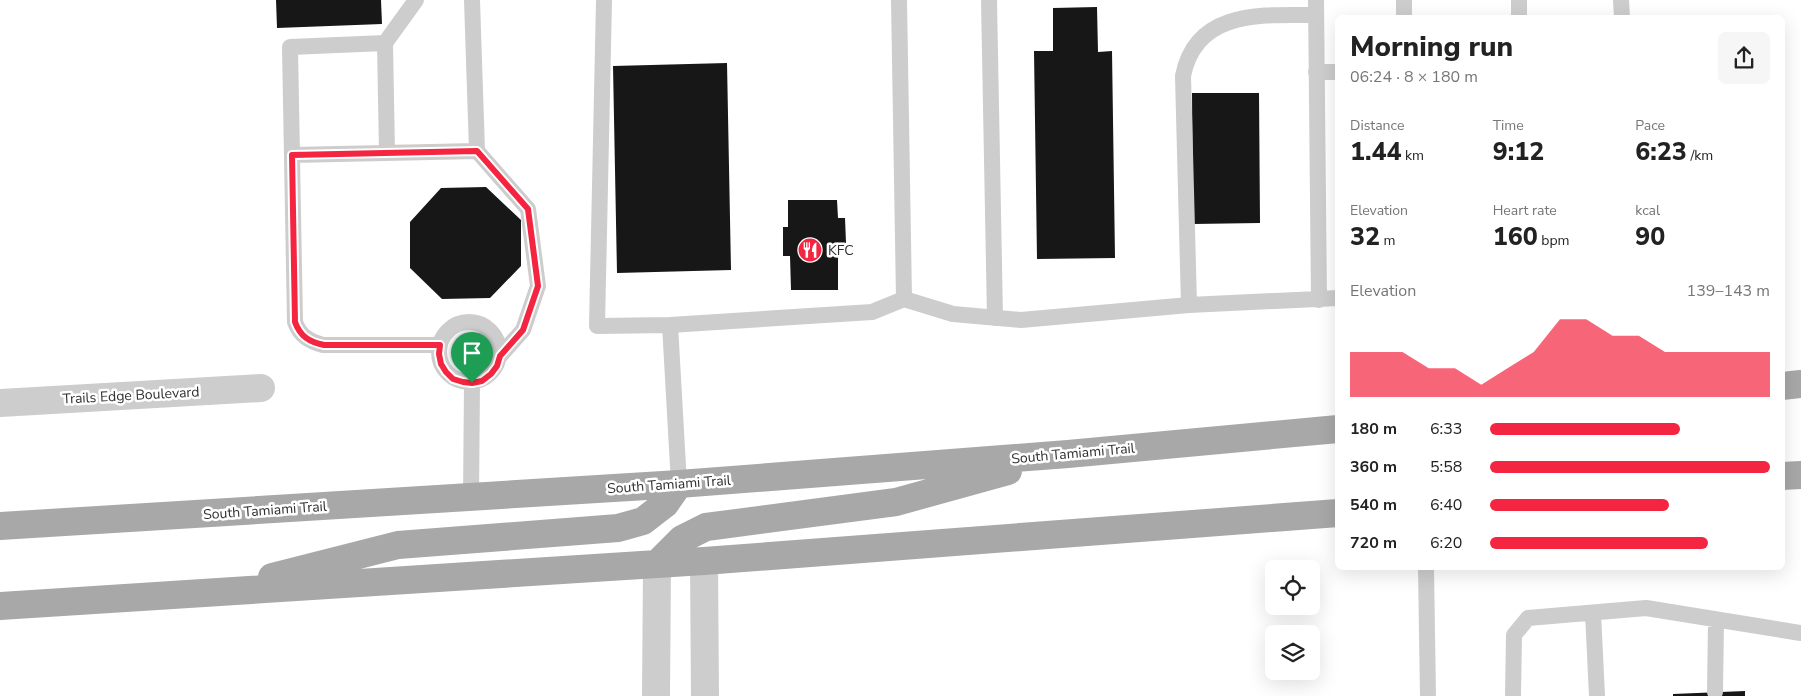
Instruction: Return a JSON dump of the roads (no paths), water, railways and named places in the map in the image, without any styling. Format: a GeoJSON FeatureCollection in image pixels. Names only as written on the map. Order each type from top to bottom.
{"type":"FeatureCollection","features":[{"type":"Feature","properties":{"kind":"main road"},"geometry":{"type":"LineString","coordinates":[[1785,386],[1801,384]]}},
{"type":"Feature","properties":{"kind":"main road","name":"South Tamiami Trail"},"geometry":{"type":"LineString","coordinates":[[0,526],[679,484],[1068,454],[1335,429]]}},
{"type":"Feature","properties":{"kind":"main road"},"geometry":{"type":"LineString","coordinates":[[656,564],[682,539],[706,527],[896,502],[1068,454]]}},
{"type":"Feature","properties":{"kind":"main road"},"geometry":{"type":"LineString","coordinates":[[1785,476],[1801,475]]}},
{"type":"Feature","properties":{"kind":"main road"},"geometry":{"type":"LineString","coordinates":[[205,593],[398,545],[618,528],[643,521],[665,504],[679,484]]}},
{"type":"Feature","properties":{"kind":"main road"},"geometry":{"type":"LineString","coordinates":[[0,606],[704,561],[1335,513]]}},
{"type":"Feature","properties":{"kind":"street","name":"Trails Edge Boulevard"},"geometry":{"type":"LineString","coordinates":[[0,403],[261,388]]}},
{"type":"Feature","properties":{"kind":"street"},"geometry":{"type":"LineString","coordinates":[[704,561],[705,696]]}},
{"type":"Feature","properties":{"kind":"street"},"geometry":{"type":"LineString","coordinates":[[656,564],[656,696]]}},
{"type":"Feature","properties":{"kind":"lane"},"geometry":{"type":"LineString","coordinates":[[387,153],[385,43],[416,0]]}},
{"type":"Feature","properties":{"kind":"lane"},"geometry":{"type":"LineString","coordinates":[[472,0],[477,151],[528,209],[538,286],[523,330],[500,356]]}},
{"type":"Feature","properties":{"kind":"lane"},"geometry":{"type":"LineString","coordinates":[[604,0],[597,326],[670,325],[872,312],[904,299],[952,314],[1021,320],[1189,305],[1335,298]]}},
{"type":"Feature","properties":{"kind":"lane"},"geometry":{"type":"LineString","coordinates":[[899,0],[904,299]]}},
{"type":"Feature","properties":{"kind":"lane"},"geometry":{"type":"LineString","coordinates":[[989,0],[995,318]]}},
{"type":"Feature","properties":{"kind":"lane"},"geometry":{"type":"LineString","coordinates":[[1404,0],[1404,15]]}},
{"type":"Feature","properties":{"kind":"lane"},"geometry":{"type":"LineString","coordinates":[[1519,0],[1519,15]]}},
{"type":"Feature","properties":{"kind":"lane"},"geometry":{"type":"LineString","coordinates":[[1621,0],[1622,15]]}},
{"type":"Feature","properties":{"kind":"lane"},"geometry":{"type":"LineString","coordinates":[[1189,305],[1183,76],[1188,59],[1196,44],[1203,37],[1231,21],[1259,14],[1316,7],[1319,300]]}},
{"type":"Feature","properties":{"kind":"lane"},"geometry":{"type":"LineString","coordinates":[[385,43],[290,48],[295,322],[298,332],[311,342],[324,345],[440,345]]}},
{"type":"Feature","properties":{"kind":"lane"},"geometry":{"type":"LineString","coordinates":[[1316,72],[1335,72]]}},
{"type":"Feature","properties":{"kind":"lane"},"geometry":{"type":"LineString","coordinates":[[292,155],[477,151]]}},
{"type":"Feature","properties":{"kind":"lane"},"geometry":{"type":"LineString","coordinates":[[468,321],[488,328],[495,336],[499,345],[500,356],[497,366],[491,374],[482,381],[472,383],[453,379],[441,364],[439,354],[440,345],[450,328],[458,323],[468,321]]}},
{"type":"Feature","properties":{"kind":"lane"},"geometry":{"type":"LineString","coordinates":[[670,325],[679,484]]}},
{"type":"Feature","properties":{"kind":"lane"},"geometry":{"type":"LineString","coordinates":[[471,497],[472,383]]}},
{"type":"Feature","properties":{"kind":"lane"},"geometry":{"type":"LineString","coordinates":[[1426,570],[1428,696]]}},
{"type":"Feature","properties":{"kind":"lane"},"geometry":{"type":"LineString","coordinates":[[1513,696],[1514,635],[1528,618],[1646,608],[1801,632]]}},
{"type":"Feature","properties":{"kind":"lane"},"geometry":{"type":"LineString","coordinates":[[1593,613],[1597,696]]}},
{"type":"Feature","properties":{"kind":"lane"},"geometry":{"type":"LineString","coordinates":[[1715,692],[1716,620]]}},
{"type":"Feature","properties":{"kind":"place","name":"KFC"},"geometry":{"type":"Point","coordinates":[810,250]}}]}
